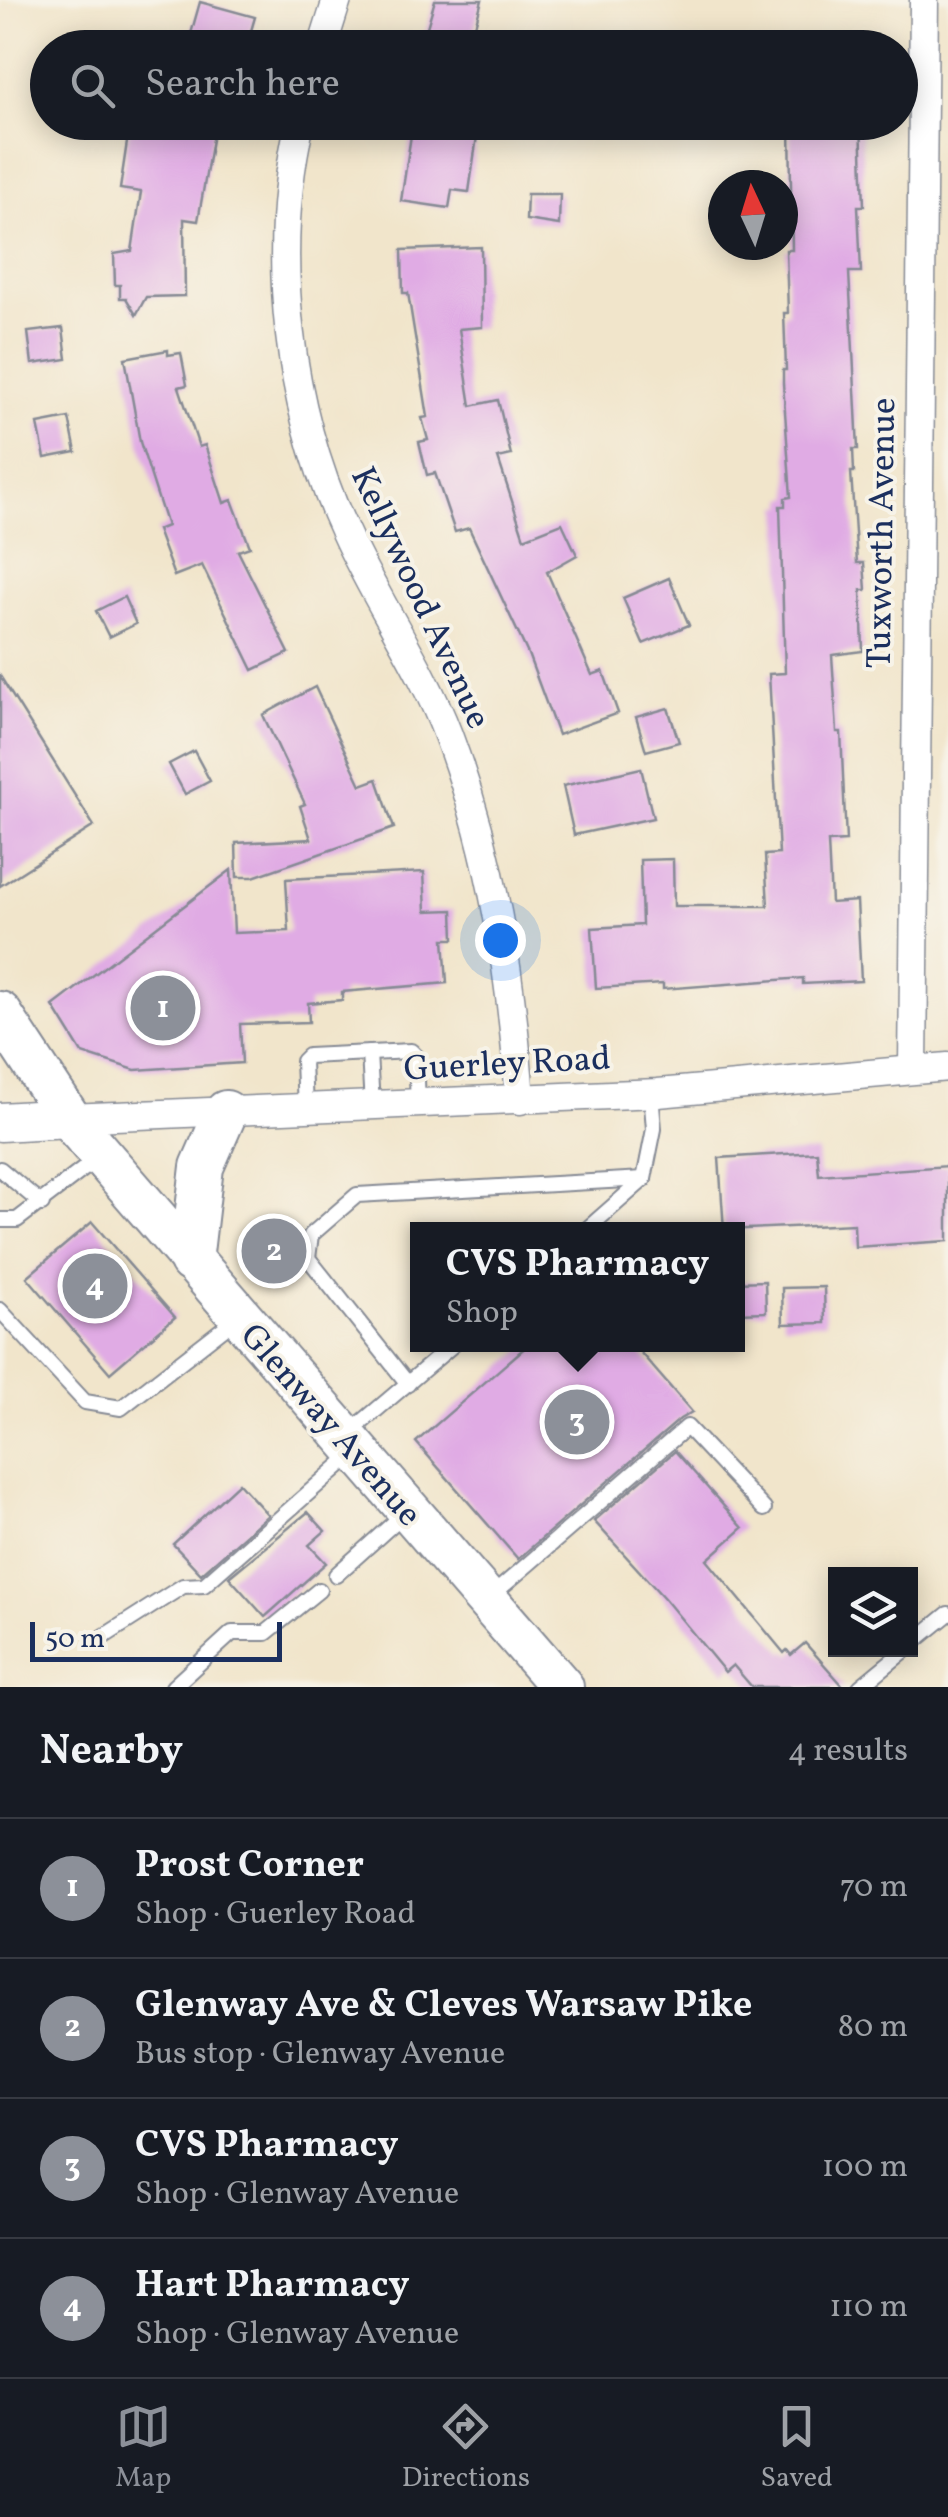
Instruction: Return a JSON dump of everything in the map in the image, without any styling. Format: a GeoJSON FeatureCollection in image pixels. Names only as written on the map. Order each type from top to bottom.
{"type":"FeatureCollection","features":[{"type":"Feature","properties":{"kind":"main road","name":"Glenway Avenue"},"geometry":{"type":"LineString","coordinates":[[0,1013],[69,1118],[562,1687]]}},
{"type":"Feature","properties":{"kind":"main road"},"geometry":{"type":"LineString","coordinates":[[191,1261],[202,1167],[226,1112]]}},
{"type":"Feature","properties":{"kind":"street"},"geometry":{"type":"LineString","coordinates":[[328,30],[338,0]]}},
{"type":"Feature","properties":{"kind":"street","name":"Tuxworth Avenue"},"geometry":{"type":"LineString","coordinates":[[913,1068],[924,0]]}},
{"type":"Feature","properties":{"kind":"street","name":"Kellywood Avenue"},"geometry":{"type":"LineString","coordinates":[[297,140],[287,209],[286,258],[290,330],[304,410],[322,478],[345,534],[403,639],[447,732],[480,827],[504,938],[520,1100]]}},
{"type":"Feature","properties":{"kind":"street","name":"Guerley Road"},"geometry":{"type":"LineString","coordinates":[[69,1118],[652,1093],[948,1067]]}},
{"type":"Feature","properties":{"kind":"street"},"geometry":{"type":"LineString","coordinates":[[0,1122],[69,1118]]}},
{"type":"Feature","properties":{"kind":"lane"},"geometry":{"type":"LineString","coordinates":[[305,1109],[303,1062],[308,1056],[411,1050],[416,1056],[418,1104]]}},
{"type":"Feature","properties":{"kind":"lane"},"geometry":{"type":"LineString","coordinates":[[369,1053],[372,1106]]}},
{"type":"Feature","properties":{"kind":"lane"},"geometry":{"type":"LineString","coordinates":[[595,1222],[644,1179],[654,1129],[652,1093]]}},
{"type":"Feature","properties":{"kind":"lane"},"geometry":{"type":"LineString","coordinates":[[0,1220],[17,1220],[42,1204],[101,1155]]}},
{"type":"Feature","properties":{"kind":"lane"},"geometry":{"type":"LineString","coordinates":[[0,1169],[42,1204]]}},
{"type":"Feature","properties":{"kind":"lane"},"geometry":{"type":"LineString","coordinates":[[408,1384],[308,1258],[311,1236],[357,1195],[644,1179]]}},
{"type":"Feature","properties":{"kind":"lane"},"geometry":{"type":"LineString","coordinates":[[0,1310],[85,1402],[122,1408],[238,1316]]}},
{"type":"Feature","properties":{"kind":"lane"},"geometry":{"type":"LineString","coordinates":[[103,1636],[183,1586],[204,1585],[445,1352]]}},
{"type":"Feature","properties":{"kind":"lane"},"geometry":{"type":"LineString","coordinates":[[486,1600],[687,1427],[764,1509]]}},
{"type":"Feature","properties":{"kind":"lane"},"geometry":{"type":"LineString","coordinates":[[336,1575],[408,1510]]}},
{"type":"Feature","properties":{"kind":"lane"},"geometry":{"type":"LineString","coordinates":[[173,1687],[232,1633],[266,1632],[319,1590]]}},
{"type":"Feature","properties":{"kind":"lane"},"geometry":{"type":"LineString","coordinates":[[918,1639],[948,1614]]}},
{"type":"Feature","properties":{"kind":"lane"},"geometry":{"type":"LineString","coordinates":[[860,1687],[896,1657]]}},
{"type":"Feature","properties":{"kind":"building"},"geometry":{"type":"Polygon","coordinates":[[[435,0],[482,0],[474,30],[426,30],[435,0]]]}},
{"type":"Feature","properties":{"kind":"building"},"geometry":{"type":"Polygon","coordinates":[[[200,2],[255,17],[251,30],[192,30],[200,2]]]}},
{"type":"Feature","properties":{"kind":"building"},"geometry":{"type":"Polygon","coordinates":[[[127,140],[212,140],[198,221],[184,219],[185,296],[146,297],[136,315],[126,298],[120,298],[120,285],[115,285],[114,254],[132,251],[141,192],[120,189],[127,140]]]}},
{"type":"Feature","properties":{"kind":"building"},"geometry":{"type":"Polygon","coordinates":[[[410,140],[476,140],[469,192],[452,190],[449,208],[401,201],[410,140]]]}},
{"type":"Feature","properties":{"kind":"building"},"geometry":{"type":"Polygon","coordinates":[[[790,140],[862,140],[864,206],[858,206],[861,272],[849,272],[858,449],[853,449],[851,472],[857,563],[864,563],[866,590],[861,590],[863,651],[832,655],[837,732],[841,732],[846,841],[828,842],[831,903],[857,901],[861,981],[803,984],[803,978],[663,989],[663,984],[596,988],[592,928],[642,925],[640,860],[673,859],[674,906],[768,906],[765,855],[779,854],[769,674],[785,673],[780,506],[785,506],[785,498],[791,497],[783,383],[784,313],[788,313],[786,260],[798,260],[798,170],[791,170],[790,140]]]}},
{"type":"Feature","properties":{"kind":"building"},"geometry":{"type":"Polygon","coordinates":[[[527,194],[560,194],[559,225],[526,220],[527,194]]]}},
{"type":"Feature","properties":{"kind":"building"},"geometry":{"type":"Polygon","coordinates":[[[481,247],[482,327],[459,329],[471,406],[498,400],[511,455],[498,458],[524,538],[562,523],[577,555],[547,572],[592,675],[603,671],[618,713],[558,735],[528,654],[469,528],[455,532],[435,473],[427,475],[419,442],[428,440],[422,418],[428,417],[408,293],[403,293],[402,250],[481,247]]]}},
{"type":"Feature","properties":{"kind":"building"},"geometry":{"type":"Polygon","coordinates":[[[63,328],[67,359],[32,364],[28,332],[63,328]]]}},
{"type":"Feature","properties":{"kind":"building"},"geometry":{"type":"Polygon","coordinates":[[[168,350],[168,355],[181,353],[187,385],[179,387],[199,447],[205,445],[224,503],[232,500],[250,547],[238,551],[289,653],[253,670],[202,565],[174,576],[157,530],[167,526],[140,442],[125,358],[168,350]]]}},
{"type":"Feature","properties":{"kind":"building"},"geometry":{"type":"Polygon","coordinates":[[[69,418],[76,452],[45,458],[38,424],[69,418]]]}},
{"type":"Feature","properties":{"kind":"building"},"geometry":{"type":"Polygon","coordinates":[[[669,578],[689,625],[643,644],[623,598],[669,578]]]}},
{"type":"Feature","properties":{"kind":"building"},"geometry":{"type":"Polygon","coordinates":[[[124,597],[136,624],[109,637],[96,611],[124,597]]]}},
{"type":"Feature","properties":{"kind":"building"},"geometry":{"type":"Polygon","coordinates":[[[0,676],[94,826],[0,886],[0,676]]]}},
{"type":"Feature","properties":{"kind":"building"},"geometry":{"type":"Polygon","coordinates":[[[315,687],[361,785],[377,779],[394,828],[253,877],[237,877],[236,843],[311,839],[300,806],[305,804],[263,715],[315,687]]]}},
{"type":"Feature","properties":{"kind":"building"},"geometry":{"type":"Polygon","coordinates":[[[668,708],[679,742],[646,751],[636,717],[668,708]]]}},
{"type":"Feature","properties":{"kind":"building"},"geometry":{"type":"Polygon","coordinates":[[[194,751],[210,781],[185,794],[169,764],[194,751]]]}},
{"type":"Feature","properties":{"kind":"building"},"geometry":{"type":"Polygon","coordinates":[[[641,768],[653,818],[574,835],[563,786],[641,768]]]}},
{"type":"Feature","properties":{"kind":"building"},"geometry":{"type":"Polygon","coordinates":[[[231,870],[234,933],[289,931],[286,879],[424,872],[426,911],[453,910],[454,939],[444,939],[447,983],[342,992],[342,1000],[308,1003],[309,1022],[240,1024],[242,1063],[135,1070],[82,1053],[53,1006],[231,870]]]}},
{"type":"Feature","properties":{"kind":"building"},"geometry":{"type":"Polygon","coordinates":[[[817,1152],[819,1175],[948,1166],[948,1241],[855,1247],[854,1224],[745,1229],[745,1222],[723,1222],[719,1158],[817,1152]]]}},
{"type":"Feature","properties":{"kind":"building"},"geometry":{"type":"Polygon","coordinates":[[[92,1222],[175,1317],[110,1373],[27,1277],[92,1222]]]}},
{"type":"Feature","properties":{"kind":"building"},"geometry":{"type":"Polygon","coordinates":[[[765,1281],[766,1312],[745,1313],[745,1282],[765,1281]]]}},
{"type":"Feature","properties":{"kind":"building"},"geometry":{"type":"Polygon","coordinates":[[[824,1287],[825,1323],[783,1324],[782,1288],[824,1287]]]}},
{"type":"Feature","properties":{"kind":"building"},"geometry":{"type":"Polygon","coordinates":[[[520,1352],[640,1352],[692,1412],[518,1559],[416,1442],[520,1352]]]}},
{"type":"Feature","properties":{"kind":"building"},"geometry":{"type":"Polygon","coordinates":[[[675,1451],[743,1528],[707,1560],[784,1653],[787,1650],[791,1655],[805,1643],[844,1687],[752,1687],[733,1665],[725,1672],[594,1521],[675,1451]]]}},
{"type":"Feature","properties":{"kind":"building"},"geometry":{"type":"Polygon","coordinates":[[[239,1483],[268,1515],[201,1574],[173,1544],[239,1483]]]}},
{"type":"Feature","properties":{"kind":"building"},"geometry":{"type":"Polygon","coordinates":[[[308,1512],[325,1531],[309,1545],[326,1563],[265,1617],[229,1577],[308,1512]]]}},
{"type":"Feature","properties":{"kind":"place","name":"Prost Corner"},"geometry":{"type":"Point","coordinates":[163,1008]}},
{"type":"Feature","properties":{"kind":"place","name":"Glenway Ave & Cleves Warsaw Pike"},"geometry":{"type":"Point","coordinates":[274,1251]}},
{"type":"Feature","properties":{"kind":"place","name":"Hart Pharmacy"},"geometry":{"type":"Point","coordinates":[95,1286]}},
{"type":"Feature","properties":{"kind":"place","name":"CVS Pharmacy"},"geometry":{"type":"Point","coordinates":[577,1422]}}]}
